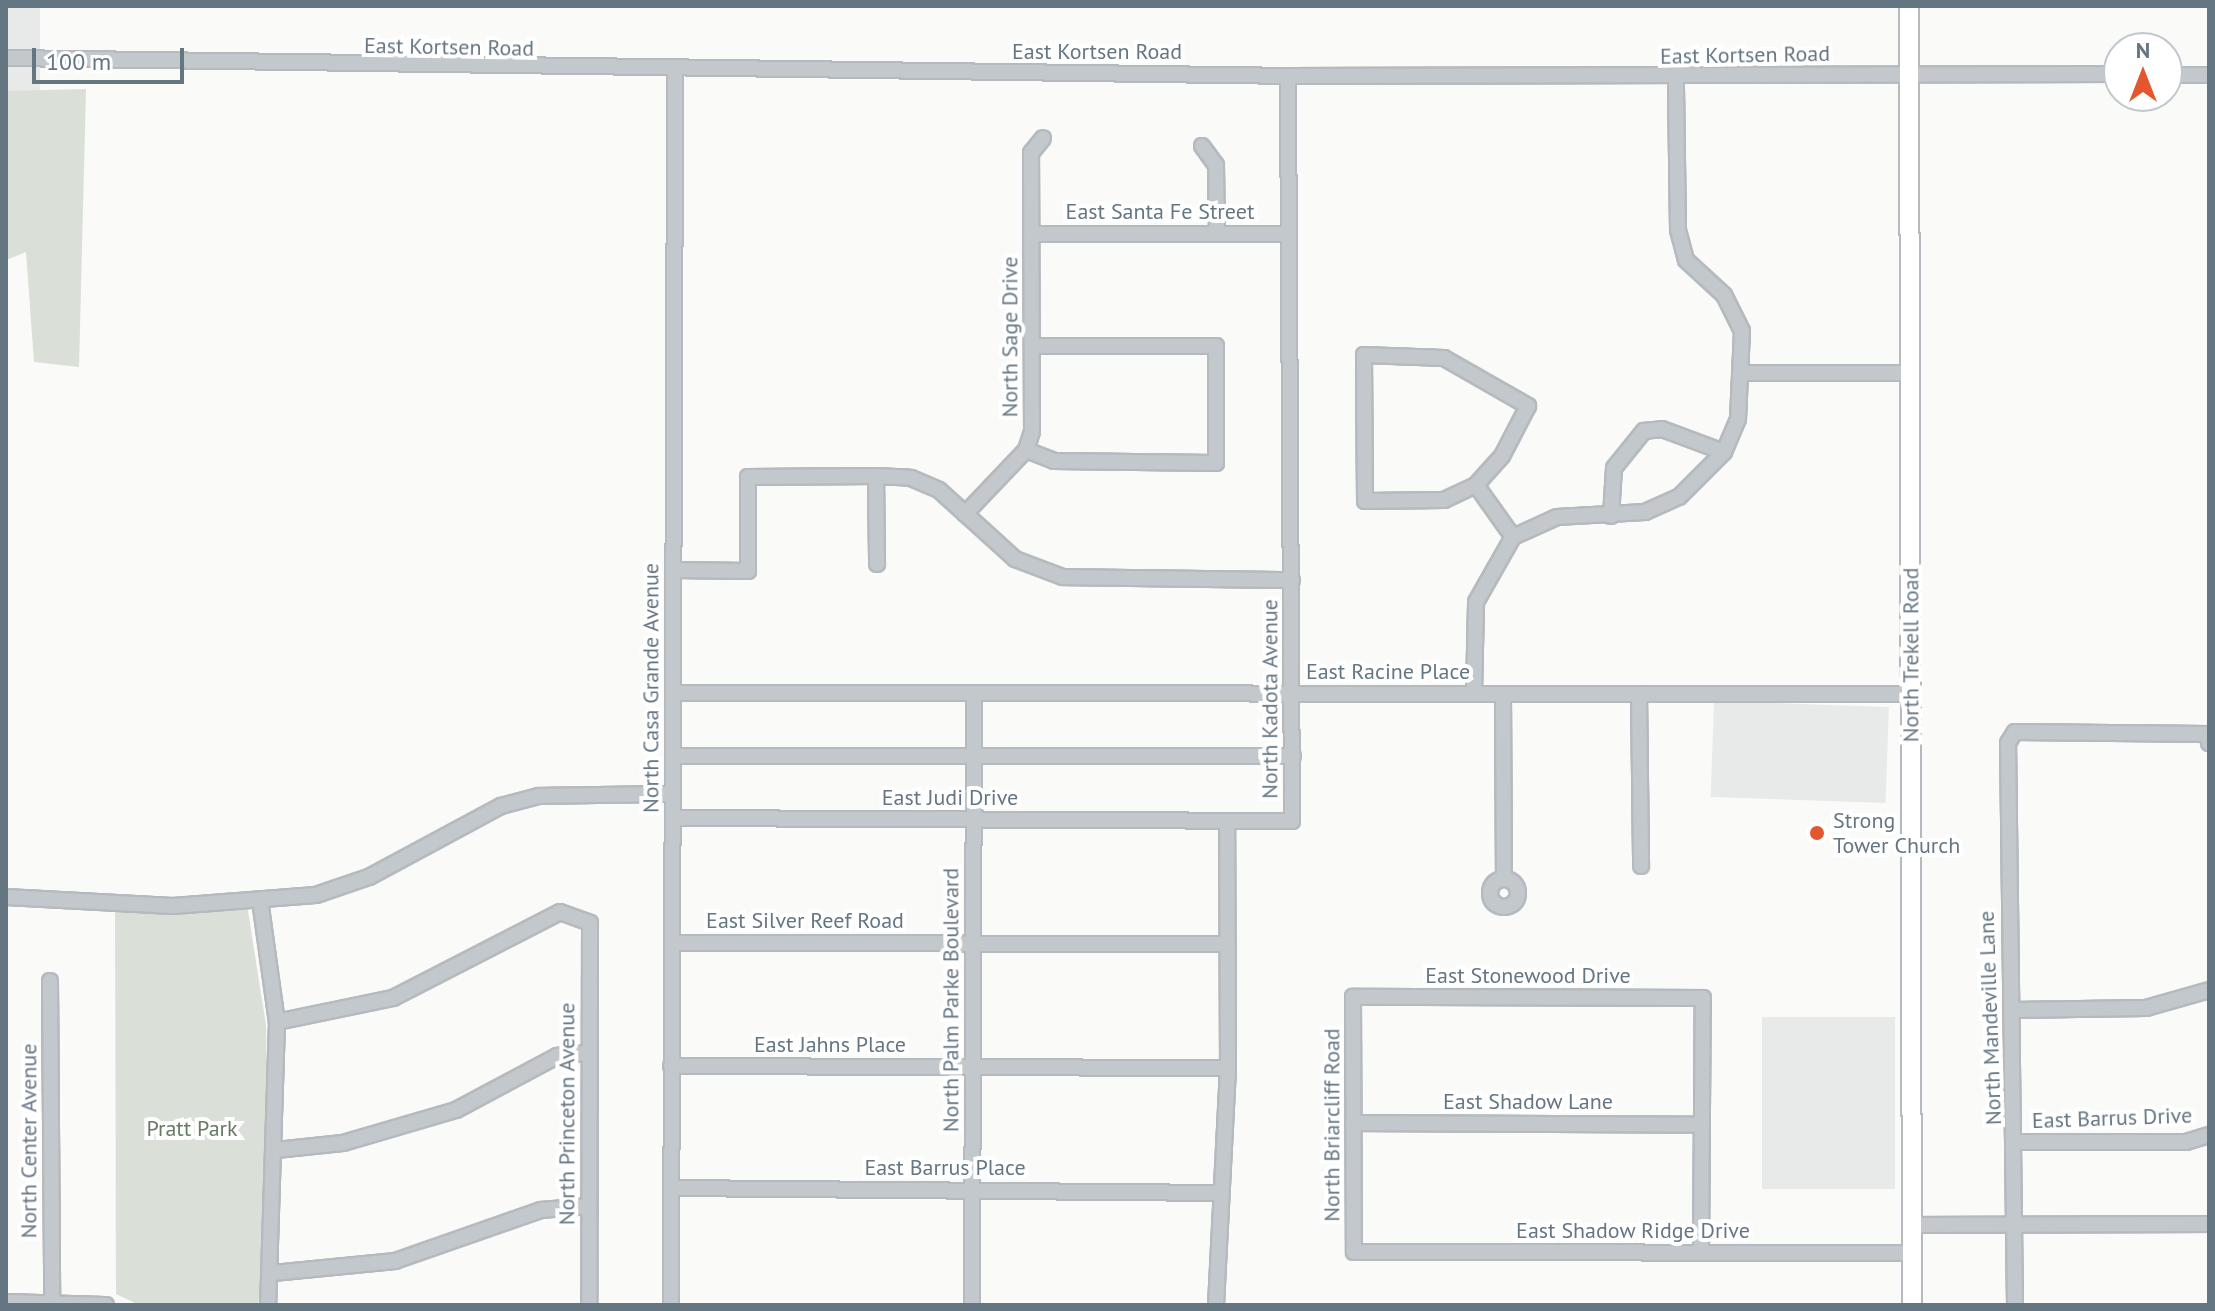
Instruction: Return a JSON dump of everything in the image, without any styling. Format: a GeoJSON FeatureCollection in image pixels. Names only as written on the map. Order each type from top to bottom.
{"type":"FeatureCollection","features":[{"type":"Feature","properties":{"kind":"main road","name":"North Trekell Road"},"geometry":{"type":"LineString","coordinates":[[1909,6],[1912,1305]]}},
{"type":"Feature","properties":{"kind":"street","name":"East Kortsen Road"},"geometry":{"type":"LineString","coordinates":[[6,58],[75,54],[271,67],[1288,76],[1676,78],[2103,74]]}},
{"type":"Feature","properties":{"kind":"street","name":"North Casa Grande Avenue"},"geometry":{"type":"LineString","coordinates":[[671,1305],[675,71]]}},
{"type":"Feature","properties":{"kind":"street"},"geometry":{"type":"LineString","coordinates":[[2183,75],[2209,75]]}},
{"type":"Feature","properties":{"kind":"street","name":"North Kadota Avenue"},"geometry":{"type":"LineString","coordinates":[[1227,822],[1292,821],[1288,76]]}},
{"type":"Feature","properties":{"kind":"street"},"geometry":{"type":"LineString","coordinates":[[1474,693],[1476,602],[1513,537],[1557,517],[1645,512],[1679,497],[1724,452],[1738,419],[1742,331],[1724,295],[1686,260],[1678,230],[1676,78]]}},
{"type":"Feature","properties":{"kind":"street","name":"North Sage Drive"},"geometry":{"type":"LineString","coordinates":[[965,514],[1026,450],[1032,346],[1031,153],[1043,138]]}},
{"type":"Feature","properties":{"kind":"street"},"geometry":{"type":"LineString","coordinates":[[1202,146],[1216,165],[1217,234]]}},
{"type":"Feature","properties":{"kind":"street","name":"East Santa Fe Street"},"geometry":{"type":"LineString","coordinates":[[1031,234],[1289,234]]}},
{"type":"Feature","properties":{"kind":"street"},"geometry":{"type":"LineString","coordinates":[[1026,450],[1054,461],[1216,463],[1216,346],[1032,346]]}},
{"type":"Feature","properties":{"kind":"street"},"geometry":{"type":"LineString","coordinates":[[1364,355],[1444,358],[1528,406],[1502,456],[1476,485],[1444,500],[1365,501],[1364,355]]}},
{"type":"Feature","properties":{"kind":"street"},"geometry":{"type":"LineString","coordinates":[[1742,373],[1909,373]]}},
{"type":"Feature","properties":{"kind":"street"},"geometry":{"type":"LineString","coordinates":[[1611,516],[1614,468],[1644,431],[1662,429],[1724,452]]}},
{"type":"Feature","properties":{"kind":"street"},"geometry":{"type":"LineString","coordinates":[[674,570],[748,571],[748,477],[876,476],[911,478],[965,514],[1015,559],[1063,577],[1292,580]]}},
{"type":"Feature","properties":{"kind":"street"},"geometry":{"type":"LineString","coordinates":[[876,476],[877,564]]}},
{"type":"Feature","properties":{"kind":"street"},"geometry":{"type":"LineString","coordinates":[[1476,485],[1513,537]]}},
{"type":"Feature","properties":{"kind":"street","name":"East Racine Place"},"geometry":{"type":"LineString","coordinates":[[674,693],[1911,694]]}},
{"type":"Feature","properties":{"kind":"street","name":"North Palm Parke Boulevard"},"geometry":{"type":"LineString","coordinates":[[972,1305],[974,694]]}},
{"type":"Feature","properties":{"kind":"street"},"geometry":{"type":"LineString","coordinates":[[1503,694],[1504,879]]}},
{"type":"Feature","properties":{"kind":"street"},"geometry":{"type":"LineString","coordinates":[[1639,694],[1641,866]]}},
{"type":"Feature","properties":{"kind":"street","name":"North Mandeville Lane"},"geometry":{"type":"LineString","coordinates":[[2015,1305],[2008,743],[2015,732],[2208,738]]}},
{"type":"Feature","properties":{"kind":"street"},"geometry":{"type":"LineString","coordinates":[[673,756],[1293,756]]}},
{"type":"Feature","properties":{"kind":"street"},"geometry":{"type":"LineString","coordinates":[[6,897],[173,906],[316,895],[369,877],[458,824],[539,796],[673,794]]}},
{"type":"Feature","properties":{"kind":"street","name":"East Judi Drive"},"geometry":{"type":"LineString","coordinates":[[673,818],[1227,822]]}},
{"type":"Feature","properties":{"kind":"street"},"geometry":{"type":"LineString","coordinates":[[1216,1305],[1219,1193],[1228,1068],[1227,822]]}},
{"type":"Feature","properties":{"kind":"street"},"geometry":{"type":"LineString","coordinates":[[260,900],[277,1022],[273,1273],[268,1305]]}},
{"type":"Feature","properties":{"kind":"street","name":"North Princeton Avenue"},"geometry":{"type":"LineString","coordinates":[[277,1022],[393,998],[560,912],[590,923],[587,1053],[589,1305]]}},
{"type":"Feature","properties":{"kind":"street","name":"East Silver Reef Road"},"geometry":{"type":"LineString","coordinates":[[673,943],[1226,944]]}},
{"type":"Feature","properties":{"kind":"street","name":"North Center Avenue"},"geometry":{"type":"LineString","coordinates":[[50,981],[52,1301]]}},
{"type":"Feature","properties":{"kind":"street"},"geometry":{"type":"LineString","coordinates":[[2011,1010],[2146,1008],[2209,990]]}},
{"type":"Feature","properties":{"kind":"street","name":"East Stonewood Drive"},"geometry":{"type":"LineString","coordinates":[[1353,997],[1703,998],[1702,1125]]}},
{"type":"Feature","properties":{"kind":"street","name":"North Briarcliff Road"},"geometry":{"type":"LineString","coordinates":[[1353,997],[1354,1252]]}},
{"type":"Feature","properties":{"kind":"street"},"geometry":{"type":"LineString","coordinates":[[276,1150],[343,1143],[456,1110],[557,1056],[587,1053]]}},
{"type":"Feature","properties":{"kind":"street","name":"East Jahns Place"},"geometry":{"type":"LineString","coordinates":[[671,1066],[1228,1068]]}},
{"type":"Feature","properties":{"kind":"street","name":"East Shadow Lane"},"geometry":{"type":"LineString","coordinates":[[1353,1123],[1702,1125]]}},
{"type":"Feature","properties":{"kind":"street"},"geometry":{"type":"LineString","coordinates":[[1701,1253],[1702,1125]]}},
{"type":"Feature","properties":{"kind":"street","name":"East Barrus Drive"},"geometry":{"type":"LineString","coordinates":[[2015,1142],[2186,1142],[2209,1135]]}},
{"type":"Feature","properties":{"kind":"street","name":"East Barrus Place"},"geometry":{"type":"LineString","coordinates":[[671,1188],[1219,1193]]}},
{"type":"Feature","properties":{"kind":"street"},"geometry":{"type":"LineString","coordinates":[[273,1273],[395,1261],[541,1210],[589,1206]]}},
{"type":"Feature","properties":{"kind":"street"},"geometry":{"type":"LineString","coordinates":[[1911,1225],[2209,1224]]}},
{"type":"Feature","properties":{"kind":"street","name":"East Shadow Ridge Drive"},"geometry":{"type":"LineString","coordinates":[[1354,1252],[1912,1253]]}},
{"type":"Feature","properties":{"kind":"street"},"geometry":{"type":"LineString","coordinates":[[6,1302],[106,1305]]}},
{"type":"Feature","properties":{"kind":"shaded area"},"geometry":{"type":"Polygon","coordinates":[[[6,6],[40,6],[40,91],[6,91],[6,6]]]}},
{"type":"Feature","properties":{"kind":"shaded area"},"geometry":{"type":"Polygon","coordinates":[[[1714,701],[1889,707],[1886,803],[1711,797],[1714,701]]]}},
{"type":"Feature","properties":{"kind":"shaded area"},"geometry":{"type":"Polygon","coordinates":[[[1762,1017],[1895,1017],[1895,1189],[1762,1189],[1762,1017]]]}},
{"type":"Feature","properties":{"kind":"green space"},"geometry":{"type":"Polygon","coordinates":[[[86,89],[79,367],[34,362],[26,252],[6,260],[6,91],[86,89]]]}},
{"type":"Feature","properties":{"kind":"green space","name":"Pratt Park"},"geometry":{"type":"Polygon","coordinates":[[[247,905],[266,1025],[269,1233],[258,1305],[139,1305],[116,1294],[115,907],[247,905]]]}},
{"type":"Feature","properties":{"kind":"place","name":"Strong Tower Church"},"geometry":{"type":"Point","coordinates":[1817,833]}}]}
